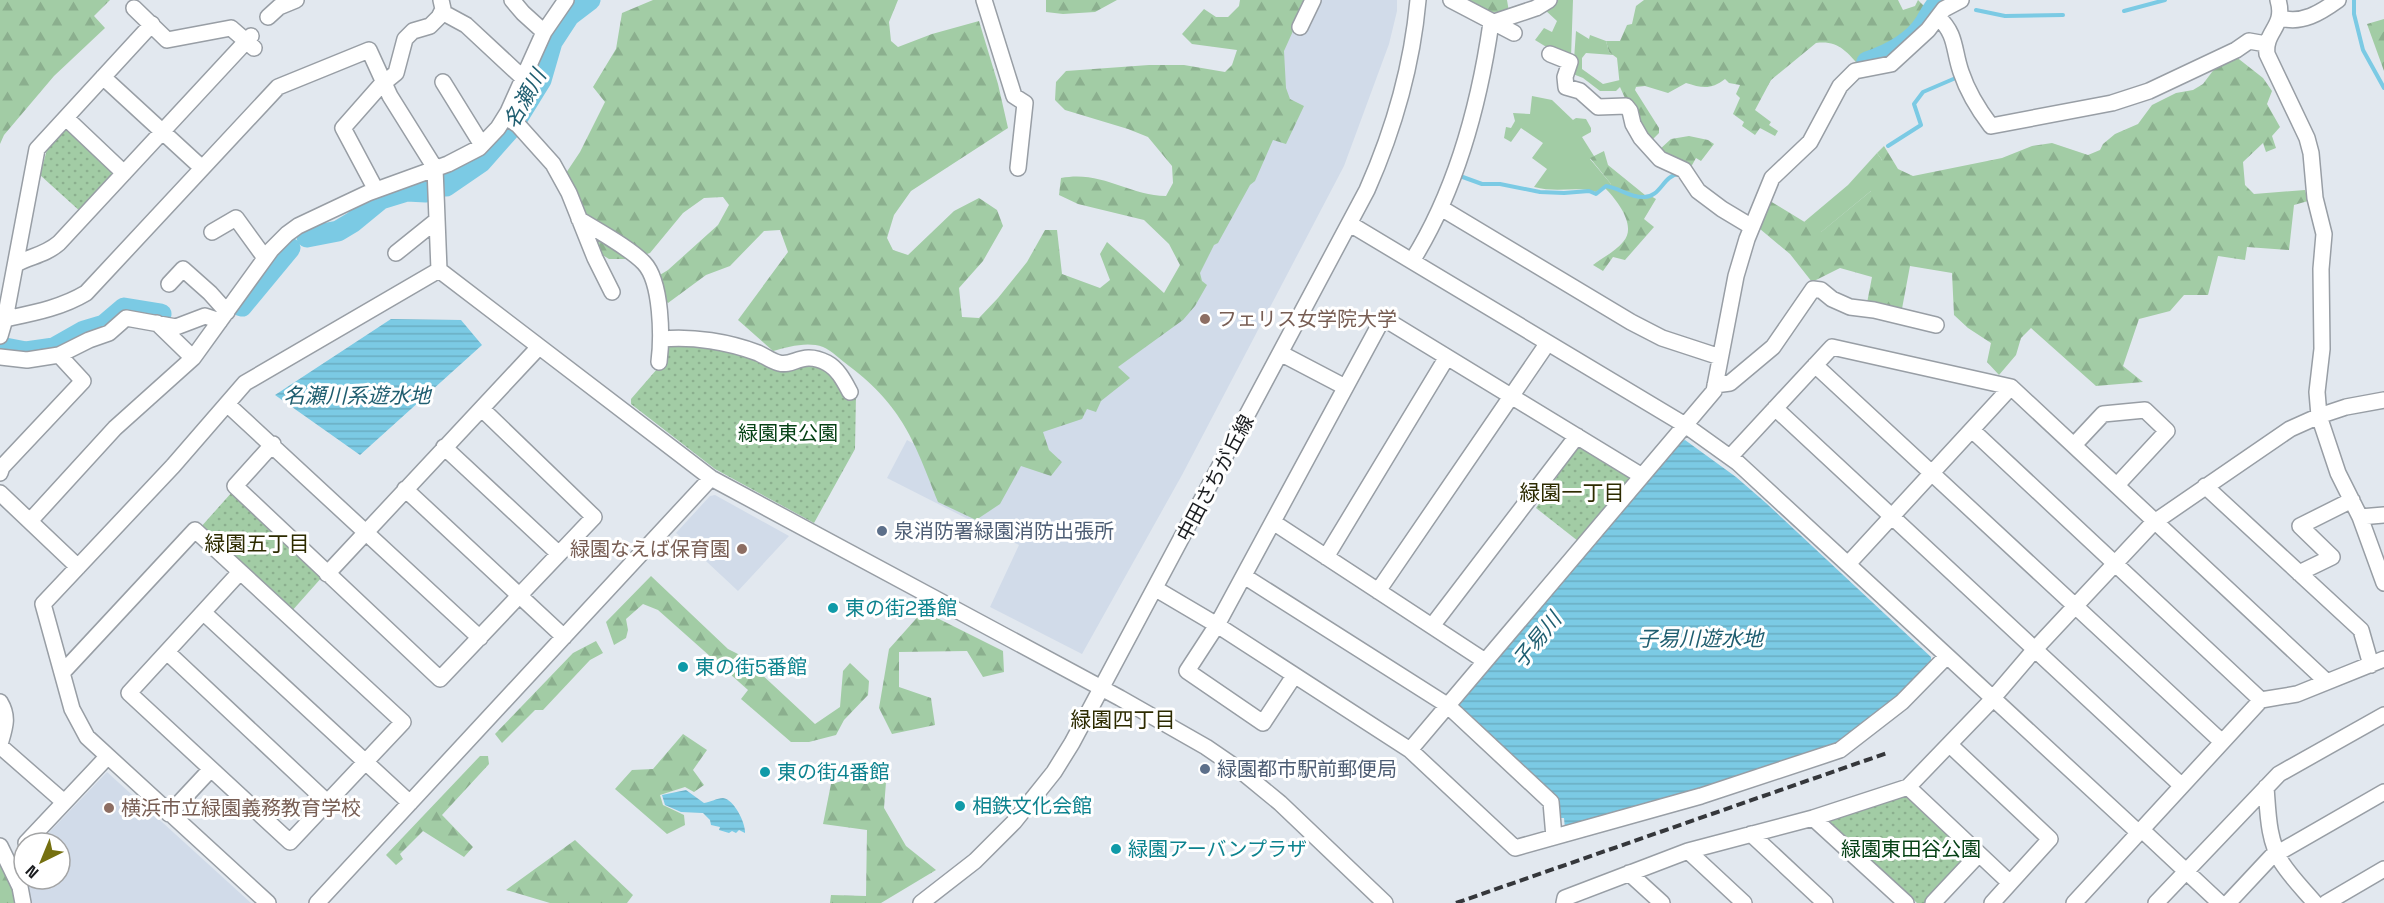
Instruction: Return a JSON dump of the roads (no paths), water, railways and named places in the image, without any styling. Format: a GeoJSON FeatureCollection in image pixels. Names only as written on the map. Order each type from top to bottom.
{"type":"FeatureCollection","features":[{"type":"Feature","properties":{"kind":"street"},"geometry":{"type":"LineString","coordinates":[[268,17],[279,7],[296,0]]}},
{"type":"Feature","properties":{"kind":"street"},"geometry":{"type":"LineString","coordinates":[[512,0],[544,32]]}},
{"type":"Feature","properties":{"kind":"street"},"geometry":{"type":"LineString","coordinates":[[30,521],[115,428],[193,358],[278,242],[298,226],[376,190],[467,156],[482,145],[498,128],[512,120],[523,78],[544,32],[566,0]]}},
{"type":"Feature","properties":{"kind":"street"},"geometry":{"type":"LineString","coordinates":[[984,0],[1014,96],[1025,103],[1018,168]]}},
{"type":"Feature","properties":{"kind":"street"},"geometry":{"type":"LineString","coordinates":[[1300,27],[1313,0]]}},
{"type":"Feature","properties":{"kind":"street","name":"中田さちが丘線"},"geometry":{"type":"LineString","coordinates":[[921,903],[975,861],[1014,822],[1054,772],[1102,690],[1282,354],[1383,156],[1406,82],[1415,33],[1418,0]]}},
{"type":"Feature","properties":{"kind":"street"},"geometry":{"type":"LineString","coordinates":[[1450,0],[1514,33]]}},
{"type":"Feature","properties":{"kind":"street"},"geometry":{"type":"LineString","coordinates":[[1491,23],[1536,8],[1549,0]]}},
{"type":"Feature","properties":{"kind":"street"},"geometry":{"type":"LineString","coordinates":[[1410,750],[1714,391],[1736,276],[1752,227],[1772,178],[1810,142],[1846,78],[1864,68],[1891,64],[1928,30],[1944,9],[1961,0]]}},
{"type":"Feature","properties":{"kind":"street"},"geometry":{"type":"LineString","coordinates":[[2278,0],[2281,18],[2266,44],[2267,54],[2307,138],[2311,153],[2315,198],[2324,234],[2321,269],[2322,349],[2317,392],[2319,416],[2338,473],[2360,517],[2384,583]]}},
{"type":"Feature","properties":{"kind":"street"},"geometry":{"type":"LineString","coordinates":[[2281,18],[2293,21],[2306,19],[2338,0]]}},
{"type":"Feature","properties":{"kind":"street"},"geometry":{"type":"LineString","coordinates":[[376,190],[343,128],[396,73],[405,39],[413,31],[430,26],[441,6],[466,25],[523,78]]}},
{"type":"Feature","properties":{"kind":"street"},"geometry":{"type":"LineString","coordinates":[[16,264],[50,251],[251,42],[231,28],[167,40],[134,8]]}},
{"type":"Feature","properties":{"kind":"street"},"geometry":{"type":"LineString","coordinates":[[1938,17],[1950,28],[1961,72],[1974,103],[1991,126],[2112,103],[2148,91],[2236,50],[2249,41],[2266,44]]}},
{"type":"Feature","properties":{"kind":"street"},"geometry":{"type":"LineString","coordinates":[[1412,261],[1441,208],[1471,127],[1483,80],[1491,23]]}},
{"type":"Feature","properties":{"kind":"street"},"geometry":{"type":"LineString","coordinates":[[0,336],[37,149],[152,24]]}},
{"type":"Feature","properties":{"kind":"street"},"geometry":{"type":"LineString","coordinates":[[5,319],[53,308],[73,301],[86,292],[278,87],[280,82],[369,50],[384,84],[435,168],[439,270],[538,348],[711,478],[1120,698],[1206,747],[1242,771],[1280,803],[1385,903]]}},
{"type":"Feature","properties":{"kind":"street"},"geometry":{"type":"LineString","coordinates":[[1550,54],[1570,62],[1565,77],[1566,87],[1580,91],[1598,106],[1626,106],[1641,138],[1660,159],[1684,170],[1698,191],[1752,227]]}},
{"type":"Feature","properties":{"kind":"street"},"geometry":{"type":"LineString","coordinates":[[103,77],[202,168]]}},
{"type":"Feature","properties":{"kind":"street"},"geometry":{"type":"LineString","coordinates":[[442,82],[482,145]]}},
{"type":"Feature","properties":{"kind":"street"},"geometry":{"type":"LineString","coordinates":[[66,118],[124,173]]}},
{"type":"Feature","properties":{"kind":"street"},"geometry":{"type":"LineString","coordinates":[[512,120],[553,164],[569,193],[612,292]]}},
{"type":"Feature","properties":{"kind":"street"},"geometry":{"type":"LineString","coordinates":[[1441,208],[1630,322],[1662,338],[1720,357]]}},
{"type":"Feature","properties":{"kind":"street"},"geometry":{"type":"LineString","coordinates":[[212,232],[236,218],[265,258]]}},
{"type":"Feature","properties":{"kind":"street"},"geometry":{"type":"LineString","coordinates":[[579,219],[634,254],[646,265],[652,275],[662,339],[659,362]]}},
{"type":"Feature","properties":{"kind":"street"},"geometry":{"type":"LineString","coordinates":[[396,252],[437,220]]}},
{"type":"Feature","properties":{"kind":"street"},"geometry":{"type":"LineString","coordinates":[[1350,224],[1685,426],[1730,457],[2220,903]]}},
{"type":"Feature","properties":{"kind":"street"},"geometry":{"type":"LineString","coordinates":[[169,284],[183,269],[210,293],[223,317]]}},
{"type":"Feature","properties":{"kind":"street"},"geometry":{"type":"LineString","coordinates":[[268,903],[87,737],[72,709],[43,604],[172,466],[244,383],[439,270]]}},
{"type":"Feature","properties":{"kind":"street"},"geometry":{"type":"LineString","coordinates":[[1715,385],[1730,383],[1773,346],[1813,289],[1821,290],[1832,299],[1850,307],[1874,310],[1936,325]]}},
{"type":"Feature","properties":{"kind":"street"},"geometry":{"type":"LineString","coordinates":[[0,357],[27,360],[59,355],[109,333],[126,318],[176,327],[205,316],[223,317]]}},
{"type":"Feature","properties":{"kind":"street"},"geometry":{"type":"LineString","coordinates":[[1294,676],[1263,723],[1187,671],[1217,626],[1383,318],[1642,476]]}},
{"type":"Feature","properties":{"kind":"street"},"geometry":{"type":"LineString","coordinates":[[158,323],[193,358]]}},
{"type":"Feature","properties":{"kind":"street"},"geometry":{"type":"LineString","coordinates":[[662,339],[676,338],[721,344],[758,353],[779,363],[787,364],[801,358],[817,359],[828,363],[838,372],[850,392]]}},
{"type":"Feature","properties":{"kind":"street"},"geometry":{"type":"LineString","coordinates":[[1378,591],[1547,344]]}},
{"type":"Feature","properties":{"kind":"street"},"geometry":{"type":"LineString","coordinates":[[1730,457],[1832,347],[2011,387],[2327,682]]}},
{"type":"Feature","properties":{"kind":"street"},"geometry":{"type":"LineString","coordinates":[[327,574],[538,348]]}},
{"type":"Feature","properties":{"kind":"street"},"geometry":{"type":"LineString","coordinates":[[1282,354],[1345,387]]}},
{"type":"Feature","properties":{"kind":"street"},"geometry":{"type":"LineString","coordinates":[[1,468],[83,381],[59,355]]}},
{"type":"Feature","properties":{"kind":"street"},"geometry":{"type":"LineString","coordinates":[[1326,557],[1447,357]]}},
{"type":"Feature","properties":{"kind":"street"},"geometry":{"type":"LineString","coordinates":[[1815,365],[2222,742]]}},
{"type":"Feature","properties":{"kind":"street"},"geometry":{"type":"LineString","coordinates":[[1848,564],[2011,387]]}},
{"type":"Feature","properties":{"kind":"street"},"geometry":{"type":"LineString","coordinates":[[1564,903],[1565,898],[1688,851],[1813,818],[1908,787],[1950,745],[2035,649],[2156,520],[2290,429],[2346,407],[2384,400]]}},
{"type":"Feature","properties":{"kind":"street"},"geometry":{"type":"LineString","coordinates":[[228,404],[480,638]]}},
{"type":"Feature","properties":{"kind":"street"},"geometry":{"type":"LineString","coordinates":[[1775,408],[2182,786]]}},
{"type":"Feature","properties":{"kind":"street"},"geometry":{"type":"LineString","coordinates":[[273,444],[235,486],[440,680],[594,518],[482,409]]}},
{"type":"Feature","properties":{"kind":"street"},"geometry":{"type":"LineString","coordinates":[[2074,445],[2103,414],[2145,410],[2166,431],[2117,485]]}},
{"type":"Feature","properties":{"kind":"street"},"geometry":{"type":"LineString","coordinates":[[1972,430],[2261,700]]}},
{"type":"Feature","properties":{"kind":"street"},"geometry":{"type":"LineString","coordinates":[[1432,626],[1577,436]]}},
{"type":"Feature","properties":{"kind":"street"},"geometry":{"type":"LineString","coordinates":[[444,447],[559,554]]}},
{"type":"Feature","properties":{"kind":"street"},"geometry":{"type":"LineString","coordinates":[[317,903],[711,478]]}},
{"type":"Feature","properties":{"kind":"street"},"geometry":{"type":"LineString","coordinates":[[2074,903],[2261,700],[2297,693],[2378,662],[2361,630],[2205,486]]}},
{"type":"Feature","properties":{"kind":"street"},"geometry":{"type":"LineString","coordinates":[[405,489],[564,637]]}},
{"type":"Feature","properties":{"kind":"street"},"geometry":{"type":"LineString","coordinates":[[1,497],[78,567]]}},
{"type":"Feature","properties":{"kind":"street"},"geometry":{"type":"LineString","coordinates":[[2300,573],[2332,557],[2300,526],[2352,500]]}},
{"type":"Feature","properties":{"kind":"street"},"geometry":{"type":"LineString","coordinates":[[2360,517],[2384,515]]}},
{"type":"Feature","properties":{"kind":"street"},"geometry":{"type":"LineString","coordinates":[[1273,522],[1485,661]]}},
{"type":"Feature","properties":{"kind":"street"},"geometry":{"type":"LineString","coordinates":[[62,673],[195,530],[403,722],[290,842],[129,693],[240,572]]}},
{"type":"Feature","properties":{"kind":"street"},"geometry":{"type":"LineString","coordinates":[[1244,576],[1447,705],[1551,802],[1554,837]]}},
{"type":"Feature","properties":{"kind":"street"},"geometry":{"type":"LineString","coordinates":[[1156,589],[1410,750],[1515,848],[1701,796],[1840,750],[1902,702],[1947,656]]}},
{"type":"Feature","properties":{"kind":"street"},"geometry":{"type":"LineString","coordinates":[[204,613],[410,803]]}},
{"type":"Feature","properties":{"kind":"street"},"geometry":{"type":"LineString","coordinates":[[167,652],[327,802]]}},
{"type":"Feature","properties":{"kind":"street"},"geometry":{"type":"LineString","coordinates":[[0,702],[6,712],[7,720],[0,745],[64,802]]}},
{"type":"Feature","properties":{"kind":"street"},"geometry":{"type":"LineString","coordinates":[[2156,903],[2278,774],[2384,715]]}},
{"type":"Feature","properties":{"kind":"street"},"geometry":{"type":"LineString","coordinates":[[1950,745],[2050,839],[1992,903]]}},
{"type":"Feature","properties":{"kind":"street"},"geometry":{"type":"LineString","coordinates":[[37,831],[107,757]]}},
{"type":"Feature","properties":{"kind":"street"},"geometry":{"type":"LineString","coordinates":[[169,814],[211,769]]}},
{"type":"Feature","properties":{"kind":"street"},"geometry":{"type":"LineString","coordinates":[[1908,787],[2010,883]]}},
{"type":"Feature","properties":{"kind":"street"},"geometry":{"type":"LineString","coordinates":[[2266,787],[2269,830],[2277,853],[2282,864],[2315,903]]}},
{"type":"Feature","properties":{"kind":"street"},"geometry":{"type":"LineString","coordinates":[[2228,903],[2277,853],[2384,792]]}},
{"type":"Feature","properties":{"kind":"street"},"geometry":{"type":"LineString","coordinates":[[1813,818],[1906,903]]}},
{"type":"Feature","properties":{"kind":"street"},"geometry":{"type":"LineString","coordinates":[[1751,834],[1824,903]]}},
{"type":"Feature","properties":{"kind":"street"},"geometry":{"type":"LineString","coordinates":[[0,846],[20,887],[24,903]]}},
{"type":"Feature","properties":{"kind":"street"},"geometry":{"type":"LineString","coordinates":[[1688,851],[1744,903]]}},
{"type":"Feature","properties":{"kind":"street"},"geometry":{"type":"LineString","coordinates":[[1933,903],[1978,855]]}},
{"type":"Feature","properties":{"kind":"street"},"geometry":{"type":"LineString","coordinates":[[8,862],[12,858]]}},
{"type":"Feature","properties":{"kind":"street"},"geometry":{"type":"LineString","coordinates":[[2326,903],[2384,869]]}},
{"type":"Feature","properties":{"kind":"street"},"geometry":{"type":"LineString","coordinates":[[1629,873],[1662,903]]}},
{"type":"Feature","properties":{"kind":"water","name":"名瀬川系遊水地"},"geometry":{"type":"Polygon","coordinates":[[[391,319],[461,320],[482,345],[360,455],[275,395],[391,319]]]}},
{"type":"Feature","properties":{"kind":"water","name":"子易川遊水地"},"geometry":{"type":"Polygon","coordinates":[[[1685,440],[1736,477],[1766,503],[1931,657],[1931,663],[1897,700],[1835,745],[1701,789],[1565,829],[1558,798],[1459,707],[1459,702],[1676,444],[1685,440]]]}},
{"type":"Feature","properties":{"kind":"water"},"geometry":{"type":"Polygon","coordinates":[[[686,790],[704,803],[721,798],[727,799],[738,812],[744,824],[745,833],[739,830],[736,833],[732,831],[729,833],[719,830],[720,827],[711,825],[710,820],[703,813],[681,812],[665,805],[662,795],[686,790]]]}},
{"type":"Feature","properties":{"kind":"waterway","name":"名瀬川"},"geometry":{"type":"LineString","coordinates":[[446,186],[481,162],[512,127],[541,80],[552,42],[569,16],[590,0]]}},
{"type":"Feature","properties":{"kind":"waterway","name":"子易川"},"geometry":{"type":"LineString","coordinates":[[1867,62],[1891,52],[1913,37],[1941,0]]}},
{"type":"Feature","properties":{"kind":"waterway"},"geometry":{"type":"LineString","coordinates":[[2124,11],[2165,0]]}},
{"type":"Feature","properties":{"kind":"waterway"},"geometry":{"type":"LineString","coordinates":[[2354,0],[2354,14],[2363,50],[2384,88]]}},
{"type":"Feature","properties":{"kind":"waterway"},"geometry":{"type":"LineString","coordinates":[[1976,10],[2005,16],[2063,15]]}},
{"type":"Feature","properties":{"kind":"waterway"},"geometry":{"type":"LineString","coordinates":[[1888,146],[1921,125],[1914,104],[1923,92],[1958,77]]}},
{"type":"Feature","properties":{"kind":"waterway"},"geometry":{"type":"LineString","coordinates":[[1460,176],[1482,184],[1500,184],[1540,192],[1589,191],[1596,194],[1606,186],[1634,196],[1644,197],[1654,194],[1669,178],[1679,174]]}},
{"type":"Feature","properties":{"kind":"waterway","name":"名瀬川"},"geometry":{"type":"LineString","coordinates":[[307,237],[338,231],[381,199],[407,191],[426,192]]}},
{"type":"Feature","properties":{"kind":"waterway","name":"名瀬川"},"geometry":{"type":"LineString","coordinates":[[239,305],[242,306],[290,248]]}},
{"type":"Feature","properties":{"kind":"waterway","name":"名瀬川"},"geometry":{"type":"LineString","coordinates":[[0,347],[26,352],[54,348],[84,331],[104,325],[124,308],[161,314]]}},
{"type":"Feature","properties":{"kind":"railway"},"geometry":{"type":"LineString","coordinates":[[1456,903],[1887,753]]}},
{"type":"Feature","properties":{"kind":"place","name":"フェリス女学院大学"},"geometry":{"type":"Point","coordinates":[1205,319]}},
{"type":"Feature","properties":{"kind":"place","name":"泉消防署緑園消防出張所"},"geometry":{"type":"Point","coordinates":[882,531]}},
{"type":"Feature","properties":{"kind":"place","name":"緑園なえば保育園"},"geometry":{"type":"Point","coordinates":[742,549]}},
{"type":"Feature","properties":{"kind":"place","name":"東の街2番館"},"geometry":{"type":"Point","coordinates":[833,608]}},
{"type":"Feature","properties":{"kind":"place","name":"東の街5番館"},"geometry":{"type":"Point","coordinates":[683,667]}},
{"type":"Feature","properties":{"kind":"place","name":"緑園都市駅前郵便局"},"geometry":{"type":"Point","coordinates":[1205,769]}},
{"type":"Feature","properties":{"kind":"place","name":"東の街4番館"},"geometry":{"type":"Point","coordinates":[765,772]}},
{"type":"Feature","properties":{"kind":"place","name":"相鉄文化会館"},"geometry":{"type":"Point","coordinates":[960,806]}},
{"type":"Feature","properties":{"kind":"place","name":"横浜市立緑園義務教育学校"},"geometry":{"type":"Point","coordinates":[109,808]}},
{"type":"Feature","properties":{"kind":"place","name":"緑園アーバンプラザ"},"geometry":{"type":"Point","coordinates":[1116,849]}},
{"type":"Feature","properties":{"kind":"district","name":"緑園一丁目"},"geometry":{"type":"Point","coordinates":[1572,493]}},
{"type":"Feature","properties":{"kind":"district","name":"緑園五丁目"},"geometry":{"type":"Point","coordinates":[257,544]}},
{"type":"Feature","properties":{"kind":"district","name":"緑園四丁目"},"geometry":{"type":"Point","coordinates":[1123,720]}},
{"type":"Feature","properties":{"kind":"park label","name":"緑園東公園"},"geometry":{"type":"Point","coordinates":[788,433]}},
{"type":"Feature","properties":{"kind":"park label","name":"緑園東田谷公園"},"geometry":{"type":"Point","coordinates":[1911,849]}}]}
